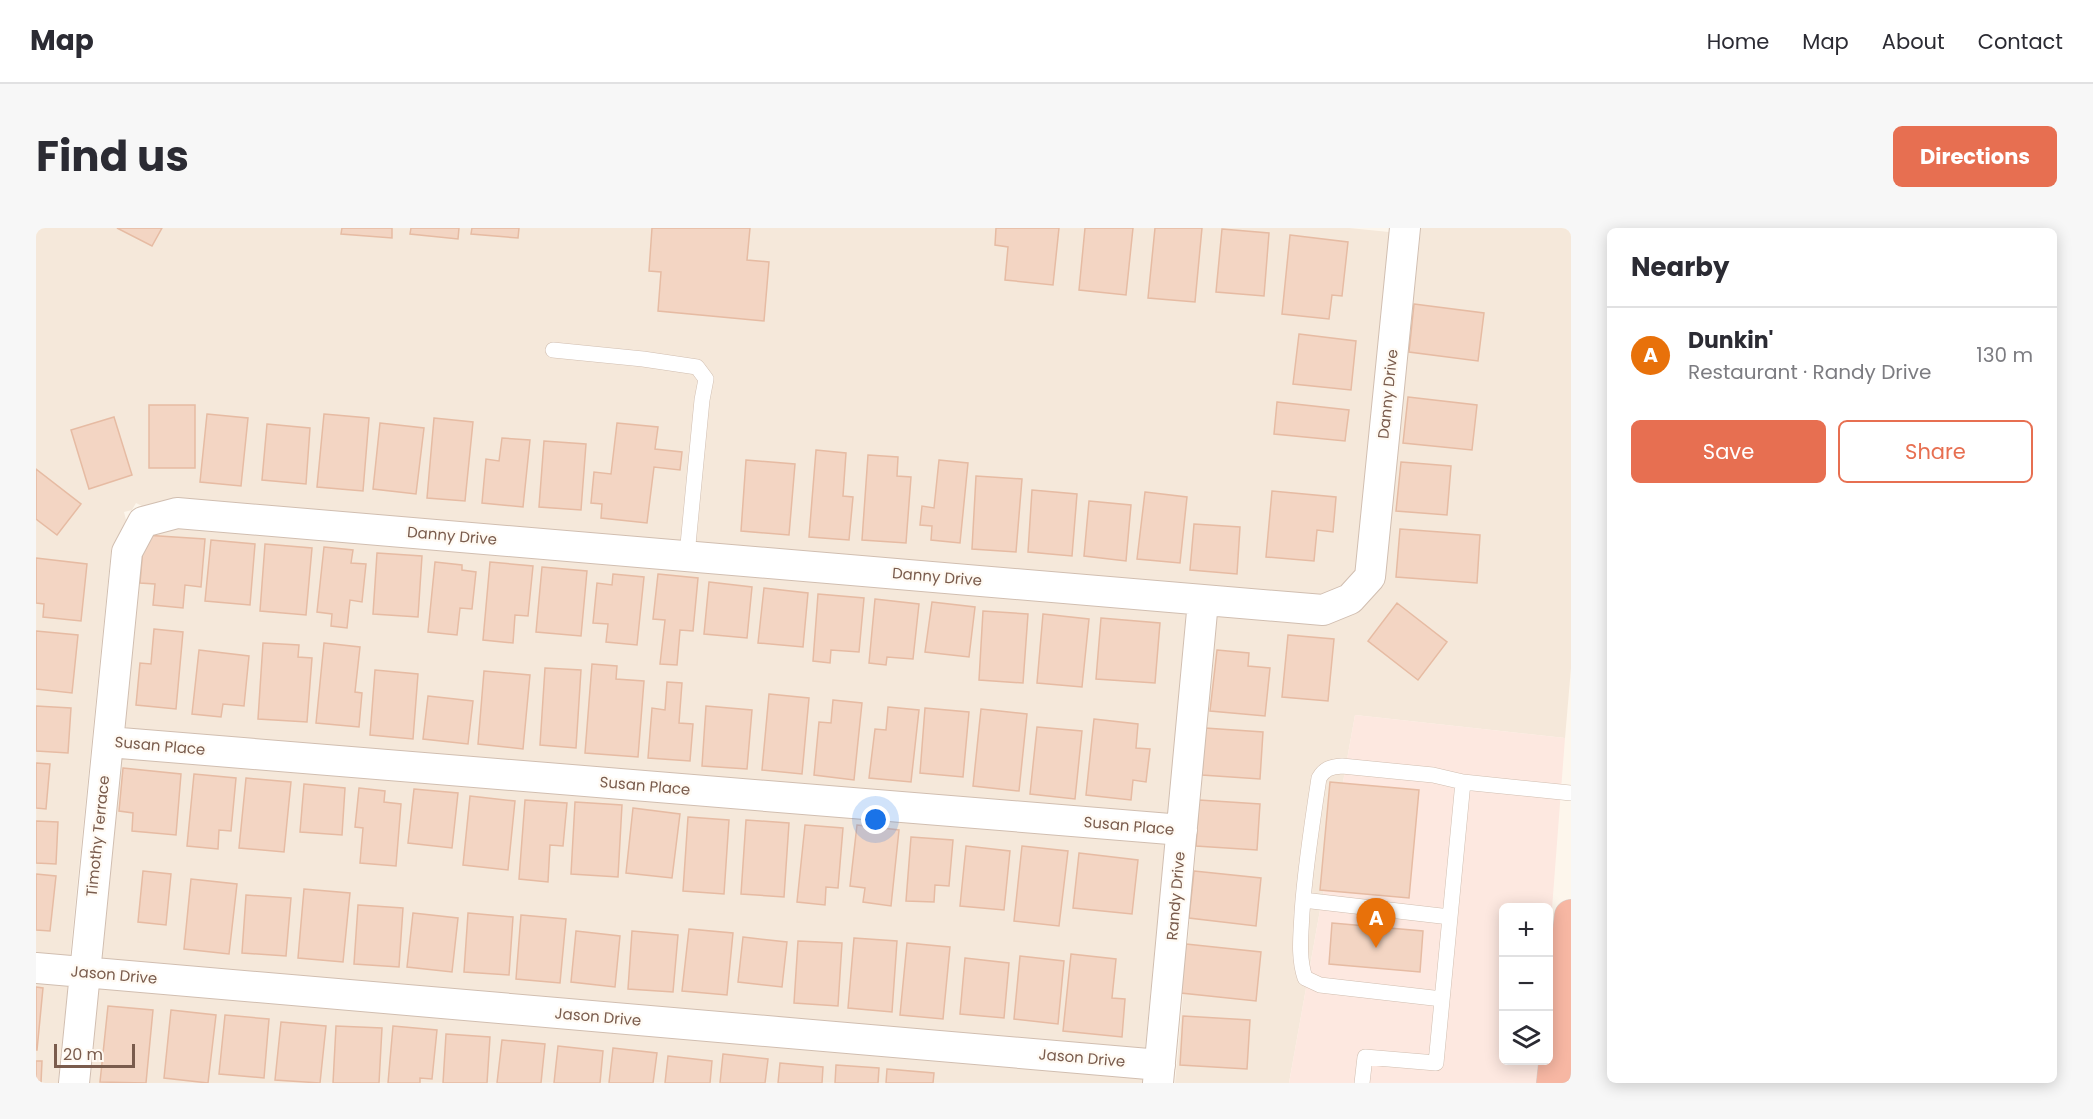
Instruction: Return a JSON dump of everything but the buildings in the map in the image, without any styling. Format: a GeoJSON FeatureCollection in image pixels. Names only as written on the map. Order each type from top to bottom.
{"type":"FeatureCollection","features":[{"type":"Feature","properties":{"kind":"highway"},"geometry":{"type":"LineString","coordinates":[[1553,1083],[1571,922]]}},
{"type":"Feature","properties":{"kind":"street","name":"Danny Drive"},"geometry":{"type":"LineString","coordinates":[[143,522],[177,513],[1323,610],[1350,599],[1370,577],[1405,228]]}},
{"type":"Feature","properties":{"kind":"street","name":"Timothy Terrace"},"geometry":{"type":"LineString","coordinates":[[74,1083],[127,552],[143,522]]}},
{"type":"Feature","properties":{"kind":"street","name":"Randy Drive"},"geometry":{"type":"LineString","coordinates":[[1159,1074],[1203,601]]}},
{"type":"Feature","properties":{"kind":"street","name":"Susan Place"},"geometry":{"type":"LineString","coordinates":[[108,742],[1182,830]]}},
{"type":"Feature","properties":{"kind":"street","name":"Jason Drive"},"geometry":{"type":"LineString","coordinates":[[36,968],[1159,1074]]}},
{"type":"Feature","properties":{"kind":"lane"},"geometry":{"type":"LineString","coordinates":[[553,350],[697,367],[706,379],[687,555]]}},
{"type":"Feature","properties":{"kind":"lane"},"geometry":{"type":"LineString","coordinates":[[1442,999],[1320,985],[1305,978],[1301,966],[1303,900],[1319,778],[1330,767],[1342,766],[1571,793]]}},
{"type":"Feature","properties":{"kind":"lane"},"geometry":{"type":"LineString","coordinates":[[1362,1083],[1365,1057],[1436,1063],[1463,782]]}},
{"type":"Feature","properties":{"kind":"lane"},"geometry":{"type":"LineString","coordinates":[[1303,900],[1450,917]]}},
{"type":"Feature","properties":{"kind":"shaded area"},"geometry":{"type":"Polygon","coordinates":[[[36,228],[1349,228],[1389,232],[1355,571],[1340,588],[1320,596],[144,507],[136,503],[132,510],[124,512],[126,520],[111,551],[70,957],[36,954],[36,228]]]}},
{"type":"Feature","properties":{"kind":"shaded area"},"geometry":{"type":"Polygon","coordinates":[[[1421,228],[1571,228],[1571,668],[1565,738],[1355,715],[1289,1083],[1175,1083],[1217,616],[1357,612],[1382,585],[1385,578],[1421,228]]]}},
{"type":"Feature","properties":{"kind":"shaded area"},"geometry":{"type":"Polygon","coordinates":[[[179,527],[1186,613],[1168,815],[125,729],[142,556],[154,533],[179,527]]]}},
{"type":"Feature","properties":{"kind":"shaded area"},"geometry":{"type":"Polygon","coordinates":[[[1355,715],[1565,738],[1552,903],[1499,903],[1499,1065],[1539,1065],[1537,1083],[1289,1083],[1355,715]]]}},
{"type":"Feature","properties":{"kind":"shaded area"},"geometry":{"type":"Polygon","coordinates":[[[122,757],[1165,843],[1145,1050],[102,960],[122,757]]]}},
{"type":"Feature","properties":{"kind":"shaded area"},"geometry":{"type":"Polygon","coordinates":[[[36,982],[68,985],[58,1083],[36,1083],[36,982]]]}},
{"type":"Feature","properties":{"kind":"shaded area"},"geometry":{"type":"Polygon","coordinates":[[[99,988],[1143,1078],[1143,1083],[90,1083],[99,988]]]}},
{"type":"Feature","properties":{"kind":"place","name":"Dunkin'"},"geometry":{"type":"Point","coordinates":[1376,948]}}]}
